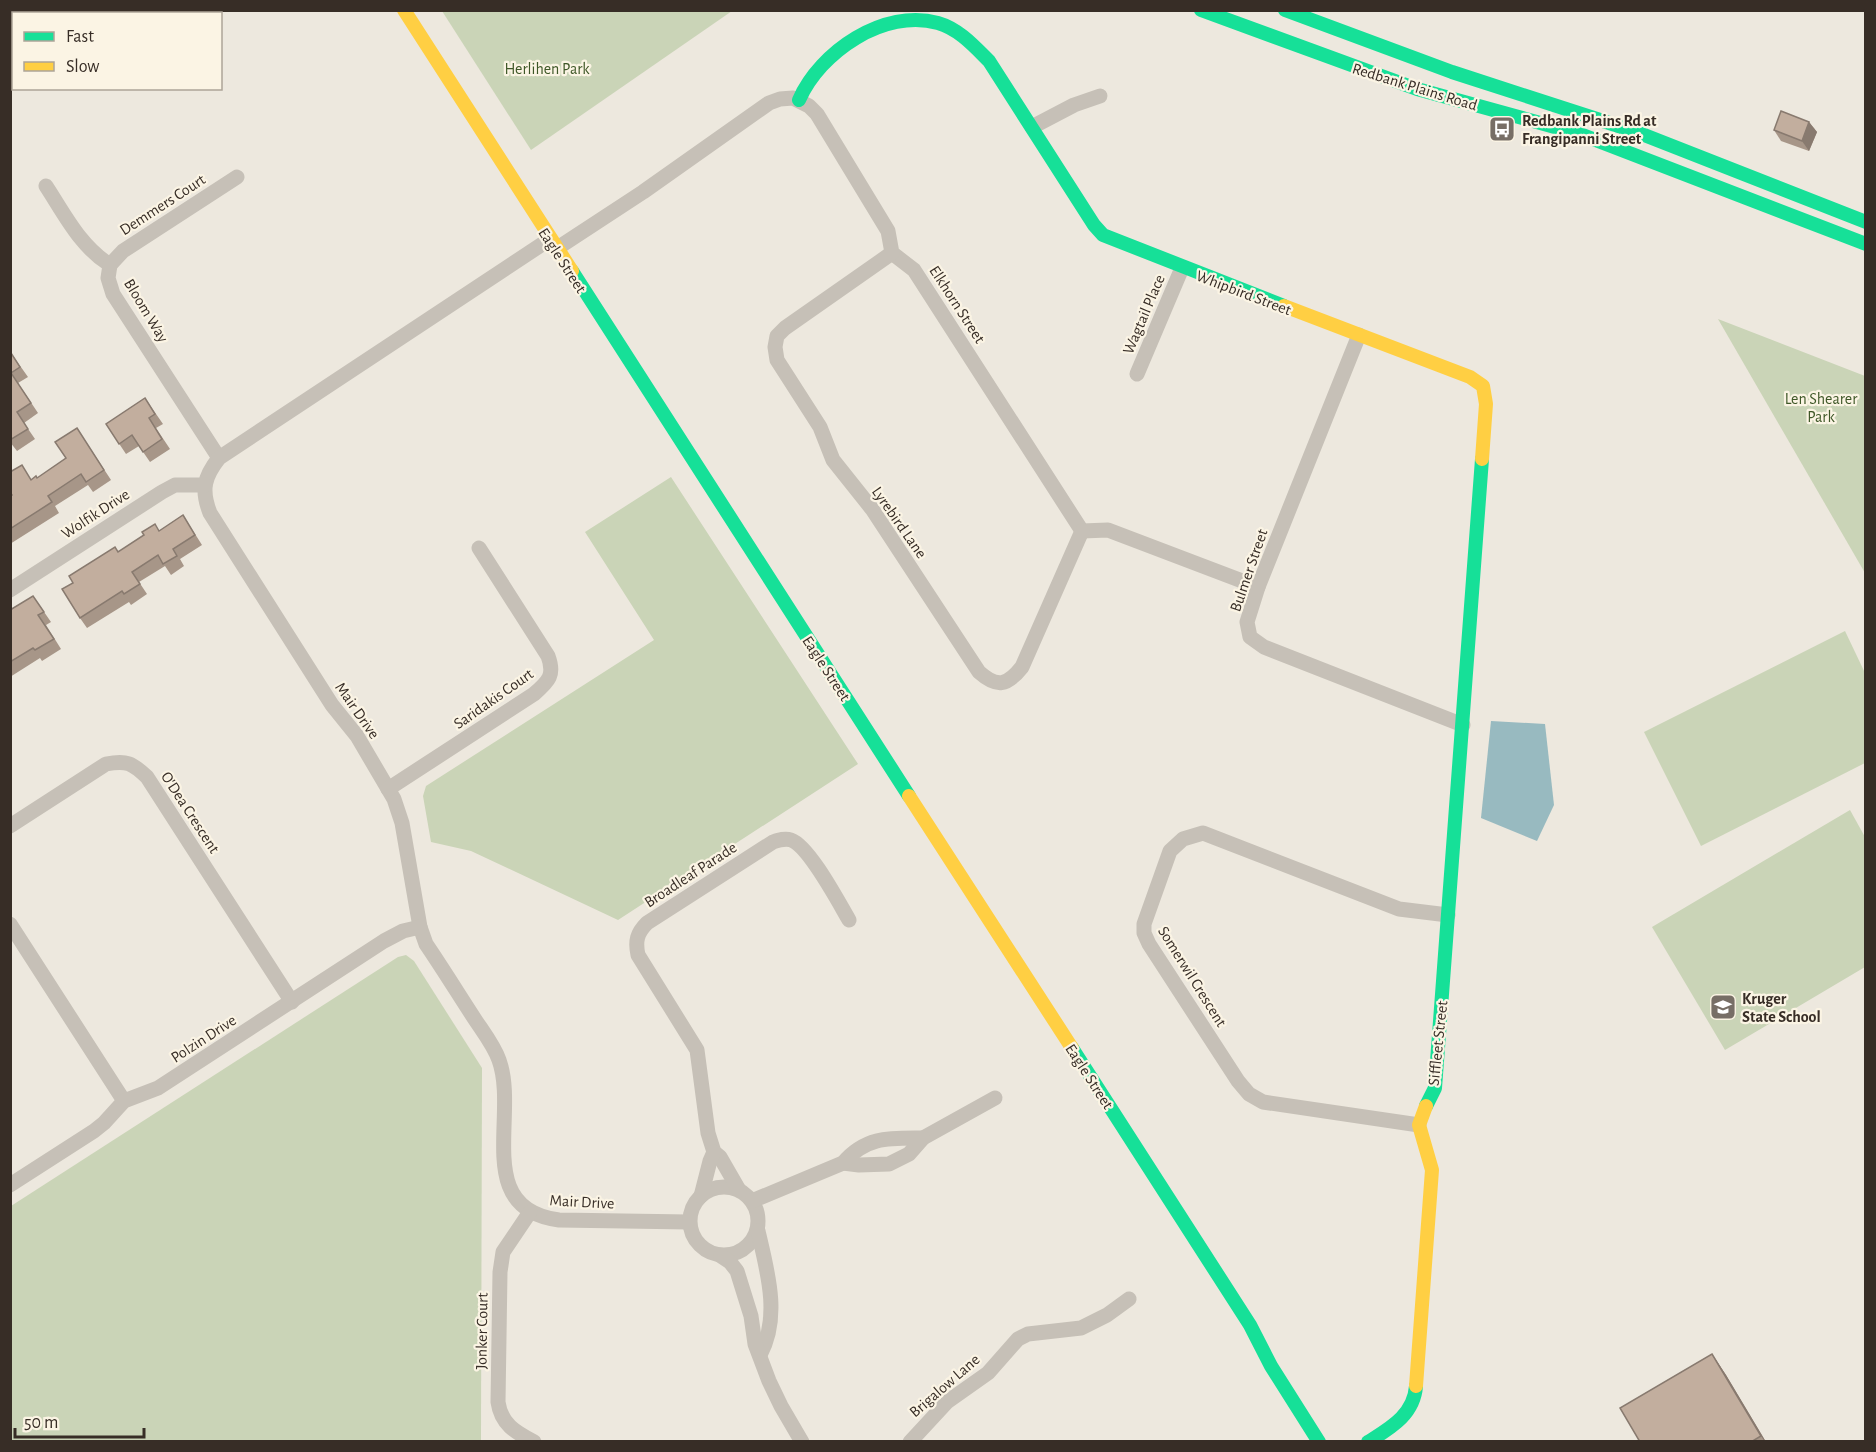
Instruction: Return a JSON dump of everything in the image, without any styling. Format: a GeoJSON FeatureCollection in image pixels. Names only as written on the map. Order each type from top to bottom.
{"type":"FeatureCollection","features":[{"type":"Feature","properties":{"kind":"street","name":"Eagle Street"},"geometry":{"type":"LineString","coordinates":[[404,10],[1250,1325],[1279,1360],[1324,1437]]}},
{"type":"Feature","properties":{"kind":"street","name":"Redbank Plains Road"},"geometry":{"type":"LineString","coordinates":[[1201,10],[1417,89],[1580,134],[1866,244]]}},
{"type":"Feature","properties":{"kind":"street","name":"Redbank Plains Road"},"geometry":{"type":"LineString","coordinates":[[1285,10],[1452,72],[1634,131],[1866,222]]}},
{"type":"Feature","properties":{"kind":"street","name":"Whipbird Street"},"geometry":{"type":"LineString","coordinates":[[799,100],[806,84],[823,62],[882,24],[896,20],[915,19],[958,31],[975,44],[989,61],[1094,225],[1103,235],[1182,268],[1470,377],[1483,386],[1486,404],[1463,724]]}},
{"type":"Feature","properties":{"kind":"street"},"geometry":{"type":"LineString","coordinates":[[1032,127],[1074,105],[1100,96]]}},
{"type":"Feature","properties":{"kind":"street"},"geometry":{"type":"LineString","coordinates":[[205,485],[208,474],[219,458],[553,244],[643,192],[769,103],[787,98],[799,100],[817,114],[888,231],[892,253]]}},
{"type":"Feature","properties":{"kind":"street","name":"Demmers Court"},"geometry":{"type":"LineString","coordinates":[[110,265],[123,251],[237,177]]}},
{"type":"Feature","properties":{"kind":"street","name":"Bloom Way"},"geometry":{"type":"LineString","coordinates":[[45,186],[84,244],[110,265],[108,278],[113,294],[219,458]]}},
{"type":"Feature","properties":{"kind":"street","name":"Lyrebird Lane"},"geometry":{"type":"LineString","coordinates":[[892,253],[785,328],[777,336],[775,347],[777,360],[820,427],[833,460],[842,474],[872,509],[979,672],[991,682],[1000,683],[1014,678],[1022,667],[1082,531]]}},
{"type":"Feature","properties":{"kind":"street","name":"Elkhorn Street"},"geometry":{"type":"LineString","coordinates":[[892,253],[914,270],[1082,531]]}},
{"type":"Feature","properties":{"kind":"street","name":"Wagtail Place"},"geometry":{"type":"LineString","coordinates":[[1137,374],[1182,268]]}},
{"type":"Feature","properties":{"kind":"street","name":"Bulmer Street"},"geometry":{"type":"LineString","coordinates":[[1359,335],[1258,586],[1247,622],[1250,637],[1264,647],[1463,724]]}},
{"type":"Feature","properties":{"kind":"street","name":"Wolfik Drive"},"geometry":{"type":"LineString","coordinates":[[10,590],[174,485],[205,485]]}},
{"type":"Feature","properties":{"kind":"street","name":"Mair Drive"},"geometry":{"type":"LineString","coordinates":[[205,485],[205,498],[210,513],[332,705],[357,736],[399,810],[420,927],[426,944],[498,1059],[504,1089],[504,1174],[510,1189],[530,1212],[545,1219],[689,1222]]}},
{"type":"Feature","properties":{"kind":"street"},"geometry":{"type":"LineString","coordinates":[[1082,531],[1108,530],[1258,586]]}},
{"type":"Feature","properties":{"kind":"street","name":"Saridakis Court"},"geometry":{"type":"LineString","coordinates":[[388,789],[548,683],[552,665],[548,656],[479,548]]}},
{"type":"Feature","properties":{"kind":"street","name":"Siffleet Street"},"geometry":{"type":"LineString","coordinates":[[1419,1125],[1421,1114],[1435,1088],[1463,724]]}},
{"type":"Feature","properties":{"kind":"street","name":"O'Dea Crescent"},"geometry":{"type":"LineString","coordinates":[[10,826],[106,764],[123,760],[136,766],[147,777],[292,1002]]}},
{"type":"Feature","properties":{"kind":"street","name":"Somerwil Crescent"},"geometry":{"type":"LineString","coordinates":[[1419,1125],[1263,1102],[1249,1094],[1238,1081],[1149,944],[1144,933],[1144,924],[1170,851],[1183,839],[1203,833],[1399,909],[1448,915]]}},
{"type":"Feature","properties":{"kind":"street","name":"Broadleaf Parade"},"geometry":{"type":"LineString","coordinates":[[739,1190],[720,1157],[714,1152],[705,1121],[697,1050],[638,955],[636,945],[640,930],[647,923],[763,848],[783,839],[791,840],[806,852],[849,920]]}},
{"type":"Feature","properties":{"kind":"street"},"geometry":{"type":"LineString","coordinates":[[10,924],[124,1101]]}},
{"type":"Feature","properties":{"kind":"street","name":"Polzin Drive"},"geometry":{"type":"LineString","coordinates":[[10,1185],[99,1127],[124,1101],[158,1088],[384,941],[403,931],[420,927]]}},
{"type":"Feature","properties":{"kind":"street"},"geometry":{"type":"LineString","coordinates":[[843,1163],[889,1164],[909,1154],[923,1138],[995,1098]]}},
{"type":"Feature","properties":{"kind":"street"},"geometry":{"type":"LineString","coordinates":[[1368,1442],[1403,1417],[1411,1409],[1415,1398],[1432,1170],[1419,1125]]}},
{"type":"Feature","properties":{"kind":"street"},"geometry":{"type":"LineString","coordinates":[[752,1201],[843,1163],[853,1151],[869,1142],[894,1138],[923,1138]]}},
{"type":"Feature","properties":{"kind":"street"},"geometry":{"type":"LineString","coordinates":[[701,1196],[714,1152]]}},
{"type":"Feature","properties":{"kind":"street"},"geometry":{"type":"LineString","coordinates":[[760,1355],[766,1346],[771,1315],[769,1282],[758,1231],[758,1215],[752,1201],[739,1190],[726,1187],[716,1188],[701,1196],[693,1206],[689,1222],[693,1235],[698,1244],[730,1262],[737,1271],[751,1316],[755,1344],[769,1381],[802,1442]]}},
{"type":"Feature","properties":{"kind":"street","name":"Jonker Court"},"geometry":{"type":"LineString","coordinates":[[530,1212],[503,1252],[500,1272],[498,1402],[499,1412],[512,1431],[534,1442]]}},
{"type":"Feature","properties":{"kind":"street"},"geometry":{"type":"LineString","coordinates":[[721,1256],[729,1256],[744,1250],[750,1245],[758,1231]]}},
{"type":"Feature","properties":{"kind":"street","name":"Brigalow Lane"},"geometry":{"type":"LineString","coordinates":[[910,1442],[947,1402],[988,1373],[1018,1339],[1028,1334],[1081,1328],[1107,1315],[1129,1299]]}},
{"type":"Feature","properties":{"kind":"green space","name":"Herlihen Park"},"geometry":{"type":"Polygon","coordinates":[[[442,11],[732,11],[531,150],[442,11]]]}},
{"type":"Feature","properties":{"kind":"green space","name":"Len Shearer Park"},"geometry":{"type":"Polygon","coordinates":[[[1718,319],[1865,376],[1865,573],[1718,319]]]}},
{"type":"Feature","properties":{"kind":"green space"},"geometry":{"type":"Polygon","coordinates":[[[671,477],[858,764],[618,920],[471,851],[431,842],[423,796],[426,786],[654,640],[585,532],[671,477]]]}},
{"type":"Feature","properties":{"kind":"green space"},"geometry":{"type":"Polygon","coordinates":[[[1845,631],[1865,673],[1865,763],[1701,846],[1644,732],[1845,631]]]}},
{"type":"Feature","properties":{"kind":"green space"},"geometry":{"type":"Polygon","coordinates":[[[1850,810],[1865,837],[1865,967],[1725,1050],[1652,927],[1850,810]]]}},
{"type":"Feature","properties":{"kind":"green space"},"geometry":{"type":"Polygon","coordinates":[[[406,955],[414,961],[482,1068],[481,1441],[11,1441],[11,1206],[398,957],[406,955]]]}},
{"type":"Feature","properties":{"kind":"water"},"geometry":{"type":"Polygon","coordinates":[[[1491,721],[1545,724],[1554,805],[1537,841],[1481,818],[1491,721]]]}},
{"type":"Feature","properties":{"kind":"building"},"geometry":{"type":"Polygon","coordinates":[[[1781,111],[1809,122],[1802,141],[1774,130],[1781,111]]]}},
{"type":"Feature","properties":{"kind":"building"},"geometry":{"type":"Polygon","coordinates":[[[11,353],[20,367],[11,373],[31,403],[17,412],[28,429],[10,440],[11,353]]]}},
{"type":"Feature","properties":{"kind":"building"},"geometry":{"type":"Polygon","coordinates":[[[145,398],[155,414],[149,418],[162,439],[143,452],[132,435],[119,444],[106,424],[145,398]]]}},
{"type":"Feature","properties":{"kind":"building"},"geometry":{"type":"Polygon","coordinates":[[[77,428],[104,470],[86,482],[81,474],[48,496],[52,502],[10,529],[10,496],[12,495],[10,472],[22,465],[31,480],[36,476],[37,478],[66,458],[55,442],[77,428]]]}},
{"type":"Feature","properties":{"kind":"building"},"geometry":{"type":"Polygon","coordinates":[[[183,515],[195,535],[173,549],[177,556],[163,564],[158,555],[132,572],[140,584],[124,594],[122,591],[80,618],[62,589],[73,583],[69,576],[115,547],[118,552],[144,535],[142,532],[155,524],[159,531],[183,515]]]}},
{"type":"Feature","properties":{"kind":"building"},"geometry":{"type":"Polygon","coordinates":[[[33,596],[44,612],[38,615],[54,639],[10,662],[10,610],[33,596]]]}},
{"type":"Feature","properties":{"kind":"building"},"geometry":{"type":"Polygon","coordinates":[[[1712,1354],[1761,1436],[1751,1442],[1640,1442],[1620,1408],[1712,1354]]]}},
{"type":"Feature","properties":{"kind":"traffic: fast"},"geometry":{"type":"LineString","coordinates":[[1201,10],[1417,89],[1580,134],[1866,244]]}},
{"type":"Feature","properties":{"kind":"traffic: fast"},"geometry":{"type":"LineString","coordinates":[[1285,10],[1452,72],[1634,131],[1866,222]]}},
{"type":"Feature","properties":{"kind":"traffic: fast"},"geometry":{"type":"LineString","coordinates":[[799,100],[809,82],[822,66],[856,38],[876,28],[896,22],[917,20],[946,26],[966,39],[989,61],[1094,225],[1103,235],[1284,306]]}},
{"type":"Feature","properties":{"kind":"traffic: fast"},"geometry":{"type":"LineString","coordinates":[[572,271],[909,796]]}},
{"type":"Feature","properties":{"kind":"traffic: fast"},"geometry":{"type":"LineString","coordinates":[[1426,1106],[1435,1088],[1482,459]]}},
{"type":"Feature","properties":{"kind":"traffic: fast"},"geometry":{"type":"LineString","coordinates":[[1072,1048],[1250,1325],[1271,1366],[1319,1442]]}},
{"type":"Feature","properties":{"kind":"traffic: fast"},"geometry":{"type":"LineString","coordinates":[[1368,1442],[1400,1420],[1411,1405],[1416,1386]]}},
{"type":"Feature","properties":{"kind":"traffic: slow"},"geometry":{"type":"LineString","coordinates":[[404,10],[572,271]]}},
{"type":"Feature","properties":{"kind":"traffic: slow"},"geometry":{"type":"LineString","coordinates":[[1284,306],[1470,377],[1483,386],[1486,404],[1482,459]]}},
{"type":"Feature","properties":{"kind":"traffic: slow"},"geometry":{"type":"LineString","coordinates":[[909,796],[1072,1048]]}},
{"type":"Feature","properties":{"kind":"traffic: slow"},"geometry":{"type":"LineString","coordinates":[[1416,1386],[1432,1170],[1419,1125],[1426,1106]]}},
{"type":"Feature","properties":{"kind":"place","name":"Redbank Plains Rd at Frangipanni Street"},"geometry":{"type":"Point","coordinates":[1502,129]}},
{"type":"Feature","properties":{"kind":"place","name":"Kruger State School"},"geometry":{"type":"Point","coordinates":[1723,1007]}}]}
